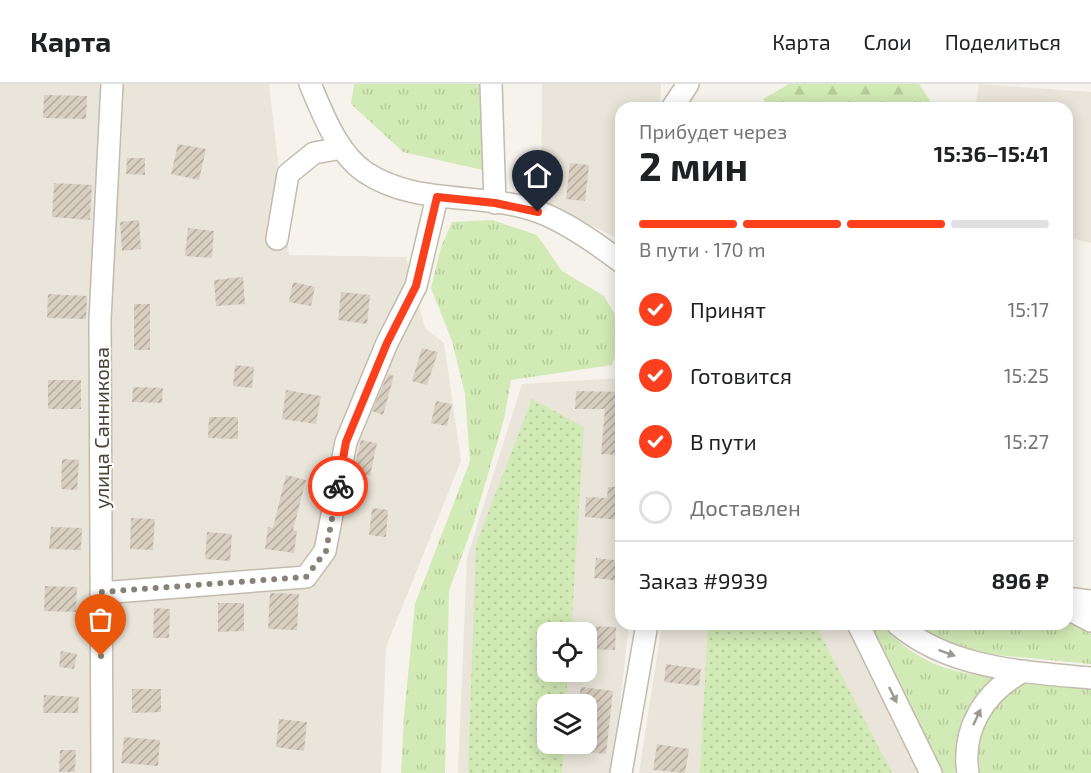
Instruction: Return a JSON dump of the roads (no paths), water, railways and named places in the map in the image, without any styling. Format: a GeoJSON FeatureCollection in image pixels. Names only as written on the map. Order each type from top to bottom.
{"type":"FeatureCollection","features":[{"type":"Feature","properties":{"kind":"street","name":"улица Санникова"},"geometry":{"type":"LineString","coordinates":[[102,773],[100,320],[112,84]]}},
{"type":"Feature","properties":{"kind":"street"},"geometry":{"type":"LineString","coordinates":[[310,84],[342,148],[365,172],[395,186],[437,197],[495,203],[538,212],[576,231],[615,258]]}},
{"type":"Feature","properties":{"kind":"street"},"geometry":{"type":"LineString","coordinates":[[491,84],[495,203]]}},
{"type":"Feature","properties":{"kind":"street"},"geometry":{"type":"LineString","coordinates":[[676,102],[688,84]]}},
{"type":"Feature","properties":{"kind":"street"},"geometry":{"type":"LineString","coordinates":[[277,239],[288,174],[314,153],[342,148]]}},
{"type":"Feature","properties":{"kind":"street"},"geometry":{"type":"LineString","coordinates":[[101,592],[306,577],[326,551],[346,442],[387,343],[416,286],[437,197]]}},
{"type":"Feature","properties":{"kind":"street"},"geometry":{"type":"LineString","coordinates":[[1073,599],[1091,601]]}},
{"type":"Feature","properties":{"kind":"street"},"geometry":{"type":"LineString","coordinates":[[1073,612],[1091,621]]}},
{"type":"Feature","properties":{"kind":"street"},"geometry":{"type":"LineString","coordinates":[[621,773],[646,630]]}},
{"type":"Feature","properties":{"kind":"street"},"geometry":{"type":"LineString","coordinates":[[861,630],[931,773]]}},
{"type":"Feature","properties":{"kind":"street"},"geometry":{"type":"LineString","coordinates":[[906,630],[939,651],[970,661],[1024,671],[1091,678]]}},
{"type":"Feature","properties":{"kind":"street"},"geometry":{"type":"LineString","coordinates":[[968,773],[967,744],[985,701],[1010,678],[1024,671]]}}]}
